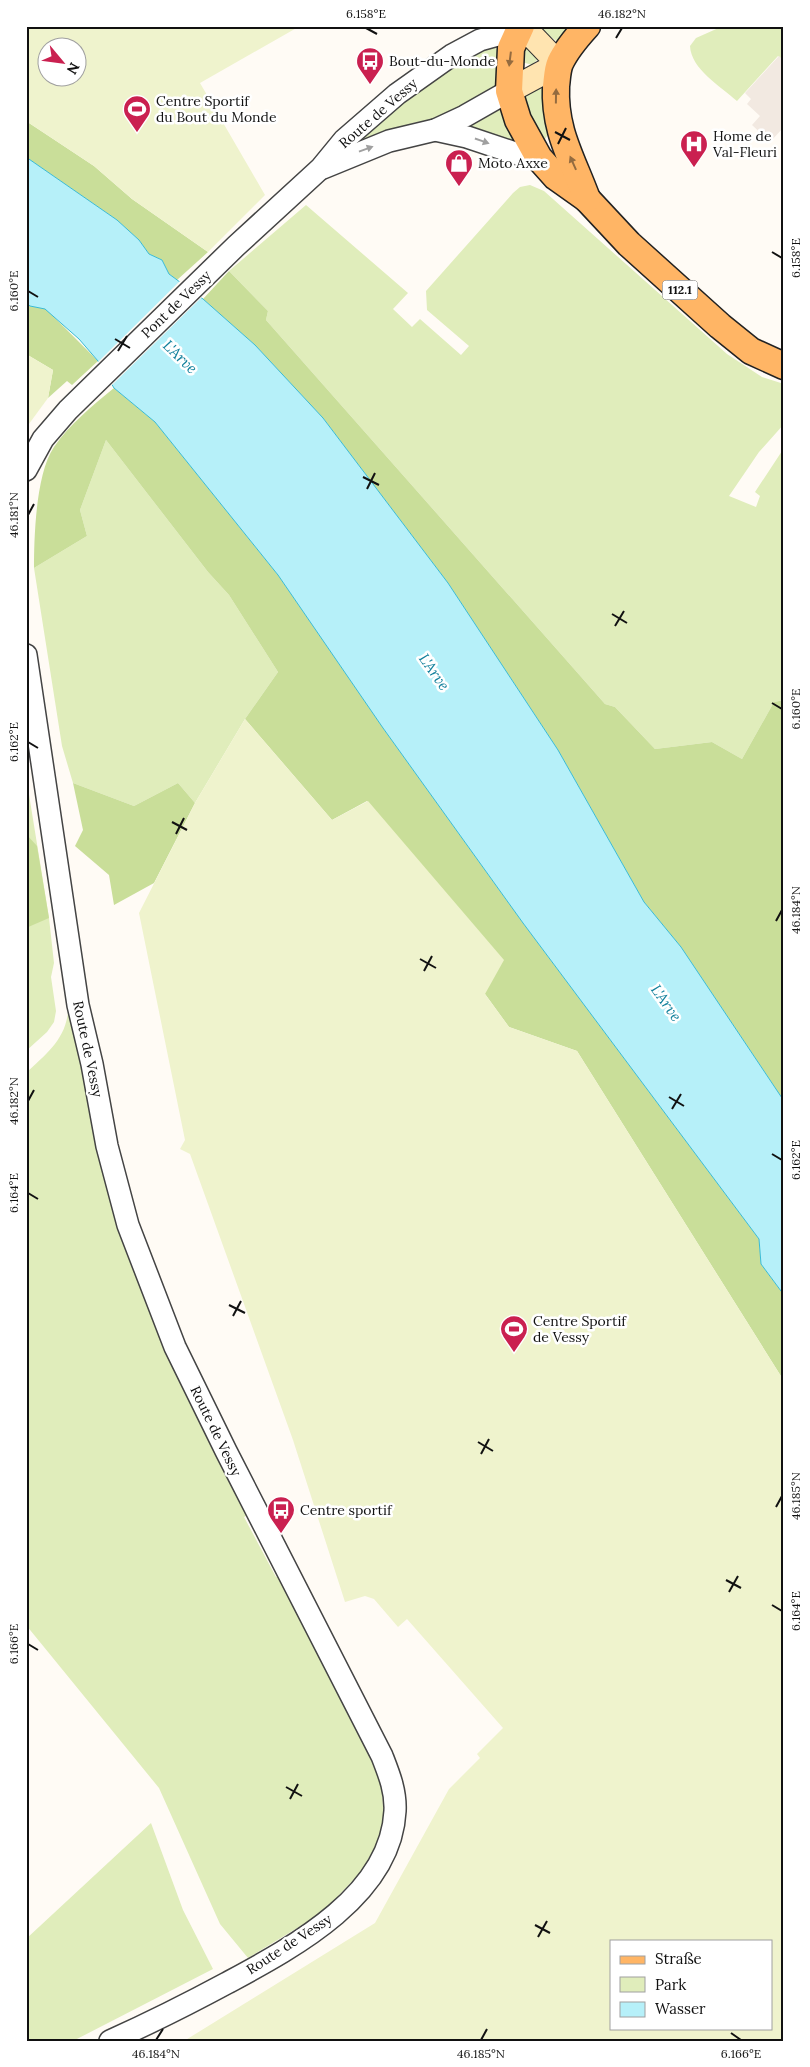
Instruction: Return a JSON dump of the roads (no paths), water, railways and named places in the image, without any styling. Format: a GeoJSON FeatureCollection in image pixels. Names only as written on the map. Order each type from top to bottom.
{"type":"FeatureCollection","features":[{"type":"Feature","properties":{"kind":"main road","name":"112.1"},"geometry":{"type":"LineString","coordinates":[[587,26],[559,64],[556,80],[556,115],[563,142],[574,163],[587,199]]}},
{"type":"Feature","properties":{"kind":"main road","name":"112.1"},"geometry":{"type":"LineString","coordinates":[[520,27],[511,48],[509,90],[518,120],[540,158],[556,177],[587,199],[629,244],[720,326],[752,350],[784,366]]}},
{"type":"Feature","properties":{"kind":"main road"},"geometry":{"type":"LineString","coordinates":[[509,90],[559,64],[534,38],[520,27]]}},
{"type":"Feature","properties":{"kind":"street","name":"Route de Vessy"},"geometry":{"type":"LineString","coordinates":[[220,262],[321,168],[344,140],[405,88],[452,55],[480,40],[520,27]]}},
{"type":"Feature","properties":{"kind":"street","name":"Route de Vessy"},"geometry":{"type":"LineString","coordinates":[[321,168],[390,141],[434,130],[465,116],[509,90]]}},
{"type":"Feature","properties":{"kind":"street","name":"Route de Vessy"},"geometry":{"type":"LineString","coordinates":[[434,130],[473,138],[527,157],[540,158]]}},
{"type":"Feature","properties":{"kind":"street","name":"Pont de Vessy"},"geometry":{"type":"LineString","coordinates":[[26,470],[43,439],[68,410],[220,262]]}},
{"type":"Feature","properties":{"kind":"street","name":"Route de Vessy"},"geometry":{"type":"LineString","coordinates":[[26,655],[78,1005],[92,1064],[107,1146],[128,1225],[175,1347],[378,1748],[390,1776],[394,1797],[391,1833],[383,1856],[358,1892],[336,1914],[283,1952],[193,2001],[110,2041]]}},
{"type":"Feature","properties":{"kind":"water","name":"L'Arve"},"geometry":{"type":"Polygon","coordinates":[[[26,157],[117,220],[139,240],[149,254],[162,260],[169,274],[203,299],[255,345],[323,418],[448,583],[558,750],[644,902],[681,947],[784,1101],[784,1295],[761,1264],[759,1239],[523,923],[383,728],[278,575],[155,422],[114,388],[98,361],[79,339],[45,309],[30,306],[26,303],[26,157]]]}},
{"type":"Feature","properties":{"kind":"place","name":"Bout-du-Monde"},"geometry":{"type":"Point","coordinates":[370,85]}},
{"type":"Feature","properties":{"kind":"place","name":"Centre Sportif du Bout du Monde"},"geometry":{"type":"Point","coordinates":[137,133]}},
{"type":"Feature","properties":{"kind":"place","name":"Home de Val-Fleuri"},"geometry":{"type":"Point","coordinates":[694,168]}},
{"type":"Feature","properties":{"kind":"place","name":"Moto Axxe"},"geometry":{"type":"Point","coordinates":[459,187]}},
{"type":"Feature","properties":{"kind":"place","name":"Centre Sportif de Vessy"},"geometry":{"type":"Point","coordinates":[514,1353]}},
{"type":"Feature","properties":{"kind":"place","name":"Centre sportif"},"geometry":{"type":"Point","coordinates":[281,1534]}}]}
